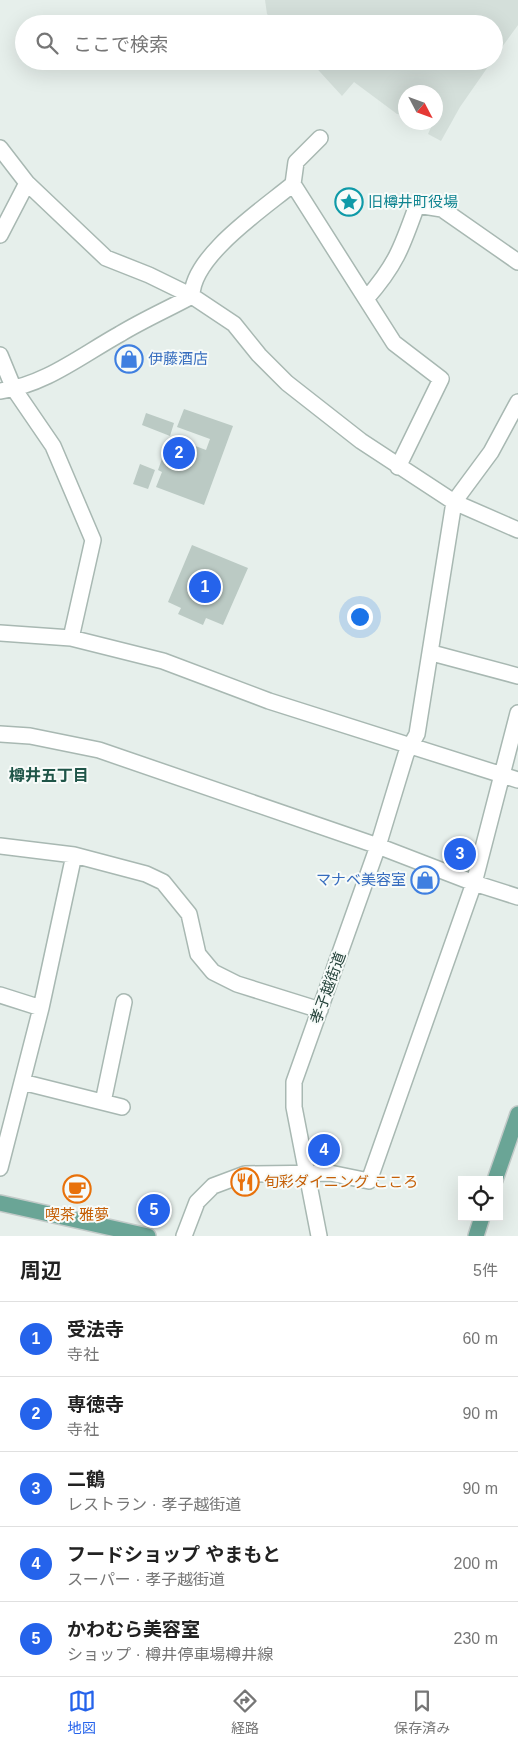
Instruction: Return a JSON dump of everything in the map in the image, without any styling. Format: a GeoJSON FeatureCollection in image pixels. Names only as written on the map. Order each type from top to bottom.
{"type":"FeatureCollection","features":[{"type":"Feature","properties":{"kind":"main road"},"geometry":{"type":"LineString","coordinates":[[497,1176],[518,1114]]}},
{"type":"Feature","properties":{"kind":"main road"},"geometry":{"type":"LineString","coordinates":[[0,1203],[111,1232],[148,1236]]}},
{"type":"Feature","properties":{"kind":"main road"},"geometry":{"type":"LineString","coordinates":[[476,1236],[481,1221]]}},
{"type":"Feature","properties":{"kind":"street"},"geometry":{"type":"LineString","coordinates":[[320,138],[296,162],[293,184],[394,343],[440,380],[398,467]]}},
{"type":"Feature","properties":{"kind":"street"},"geometry":{"type":"LineString","coordinates":[[0,148],[27,183],[106,258],[149,275],[192,296],[234,324],[259,355],[287,383],[326,415],[398,467],[454,502],[518,530]]}},
{"type":"Feature","properties":{"kind":"street"},"geometry":{"type":"LineString","coordinates":[[0,235],[27,183]]}},
{"type":"Feature","properties":{"kind":"street"},"geometry":{"type":"LineString","coordinates":[[192,296],[192,285],[218,245],[293,184]]}},
{"type":"Feature","properties":{"kind":"street"},"geometry":{"type":"LineString","coordinates":[[366,299],[387,275],[401,251],[417,205],[442,209],[518,262]]}},
{"type":"Feature","properties":{"kind":"street"},"geometry":{"type":"LineString","coordinates":[[7,390],[52,374],[121,333],[192,296]]}},
{"type":"Feature","properties":{"kind":"street"},"geometry":{"type":"LineString","coordinates":[[0,355],[7,390],[53,446],[93,540],[71,638]]}},
{"type":"Feature","properties":{"kind":"street"},"geometry":{"type":"LineString","coordinates":[[454,502],[491,452],[518,402]]}},
{"type":"Feature","properties":{"kind":"street","name":"孝子越街道"},"geometry":{"type":"LineString","coordinates":[[319,1236],[294,1107],[294,1082],[378,846],[406,754],[417,734],[432,653],[454,502]]}},
{"type":"Feature","properties":{"kind":"street"},"geometry":{"type":"LineString","coordinates":[[0,633],[71,638],[163,661],[269,701],[518,780]]}},
{"type":"Feature","properties":{"kind":"street"},"geometry":{"type":"LineString","coordinates":[[432,653],[518,676]]}},
{"type":"Feature","properties":{"kind":"street"},"geometry":{"type":"LineString","coordinates":[[184,1236],[197,1202],[213,1186],[245,1174],[330,1173],[369,1182],[474,883],[518,713]]}},
{"type":"Feature","properties":{"kind":"street"},"geometry":{"type":"LineString","coordinates":[[0,734],[30,736],[99,750],[378,846],[474,883],[518,897]]}},
{"type":"Feature","properties":{"kind":"street"},"geometry":{"type":"LineString","coordinates":[[0,846],[74,855],[146,874],[163,882],[189,914],[198,954],[212,972],[237,984],[320,1010]]}},
{"type":"Feature","properties":{"kind":"street"},"geometry":{"type":"LineString","coordinates":[[0,1168],[41,1008],[74,855]]}},
{"type":"Feature","properties":{"kind":"street"},"geometry":{"type":"LineString","coordinates":[[0,995],[41,1008]]}},
{"type":"Feature","properties":{"kind":"street"},"geometry":{"type":"LineString","coordinates":[[103,1102],[124,1002]]}},
{"type":"Feature","properties":{"kind":"street"},"geometry":{"type":"LineString","coordinates":[[22,1082],[122,1107]]}},
{"type":"Feature","properties":{"kind":"shaded area"},"geometry":{"type":"Polygon","coordinates":[[[265,0],[518,0],[518,25],[503,46],[503,15],[267,14],[265,0]]]}},
{"type":"Feature","properties":{"kind":"shaded area"},"geometry":{"type":"Polygon","coordinates":[[[318,70],[486,70],[460,107],[441,141],[428,134],[430,130],[443,130],[443,85],[398,85],[398,114],[354,82],[342,96],[318,70]]]}},
{"type":"Feature","properties":{"kind":"building"},"geometry":{"type":"Polygon","coordinates":[[[184,409],[233,426],[204,505],[156,487],[162,472],[158,470],[164,453],[168,454],[174,438],[206,450],[210,439],[177,427],[184,409]]]}},
{"type":"Feature","properties":{"kind":"building"},"geometry":{"type":"Polygon","coordinates":[[[146,413],[174,423],[170,436],[142,425],[146,413]]]}},
{"type":"Feature","properties":{"kind":"building"},"geometry":{"type":"Polygon","coordinates":[[[140,464],[155,470],[148,489],[133,484],[140,464]]]}},
{"type":"Feature","properties":{"kind":"building"},"geometry":{"type":"Polygon","coordinates":[[[192,545],[248,568],[223,625],[206,618],[203,625],[178,614],[181,608],[168,602],[192,545]]]}},
{"type":"Feature","properties":{"kind":"place","name":"旧樽井町役場"},"geometry":{"type":"Point","coordinates":[349,202]}},
{"type":"Feature","properties":{"kind":"place","name":"伊藤酒店"},"geometry":{"type":"Point","coordinates":[129,359]}},
{"type":"Feature","properties":{"kind":"place","name":"専徳寺"},"geometry":{"type":"Point","coordinates":[179,453]}},
{"type":"Feature","properties":{"kind":"place","name":"受法寺"},"geometry":{"type":"Point","coordinates":[205,587]}},
{"type":"Feature","properties":{"kind":"place","name":"二鶴"},"geometry":{"type":"Point","coordinates":[460,854]}},
{"type":"Feature","properties":{"kind":"place","name":"マナベ美容室"},"geometry":{"type":"Point","coordinates":[425,880]}},
{"type":"Feature","properties":{"kind":"place","name":"フードショップ やまもと"},"geometry":{"type":"Point","coordinates":[324,1150]}},
{"type":"Feature","properties":{"kind":"place","name":"旬彩ダイニング こころ"},"geometry":{"type":"Point","coordinates":[245,1182]}},
{"type":"Feature","properties":{"kind":"place","name":"喫茶 雅夢"},"geometry":{"type":"Point","coordinates":[77,1189]}},
{"type":"Feature","properties":{"kind":"place","name":"かわむら美容室"},"geometry":{"type":"Point","coordinates":[154,1210]}},
{"type":"Feature","properties":{"kind":"district","name":"樽井五丁目"},"geometry":{"type":"Point","coordinates":[49,775]}}]}
